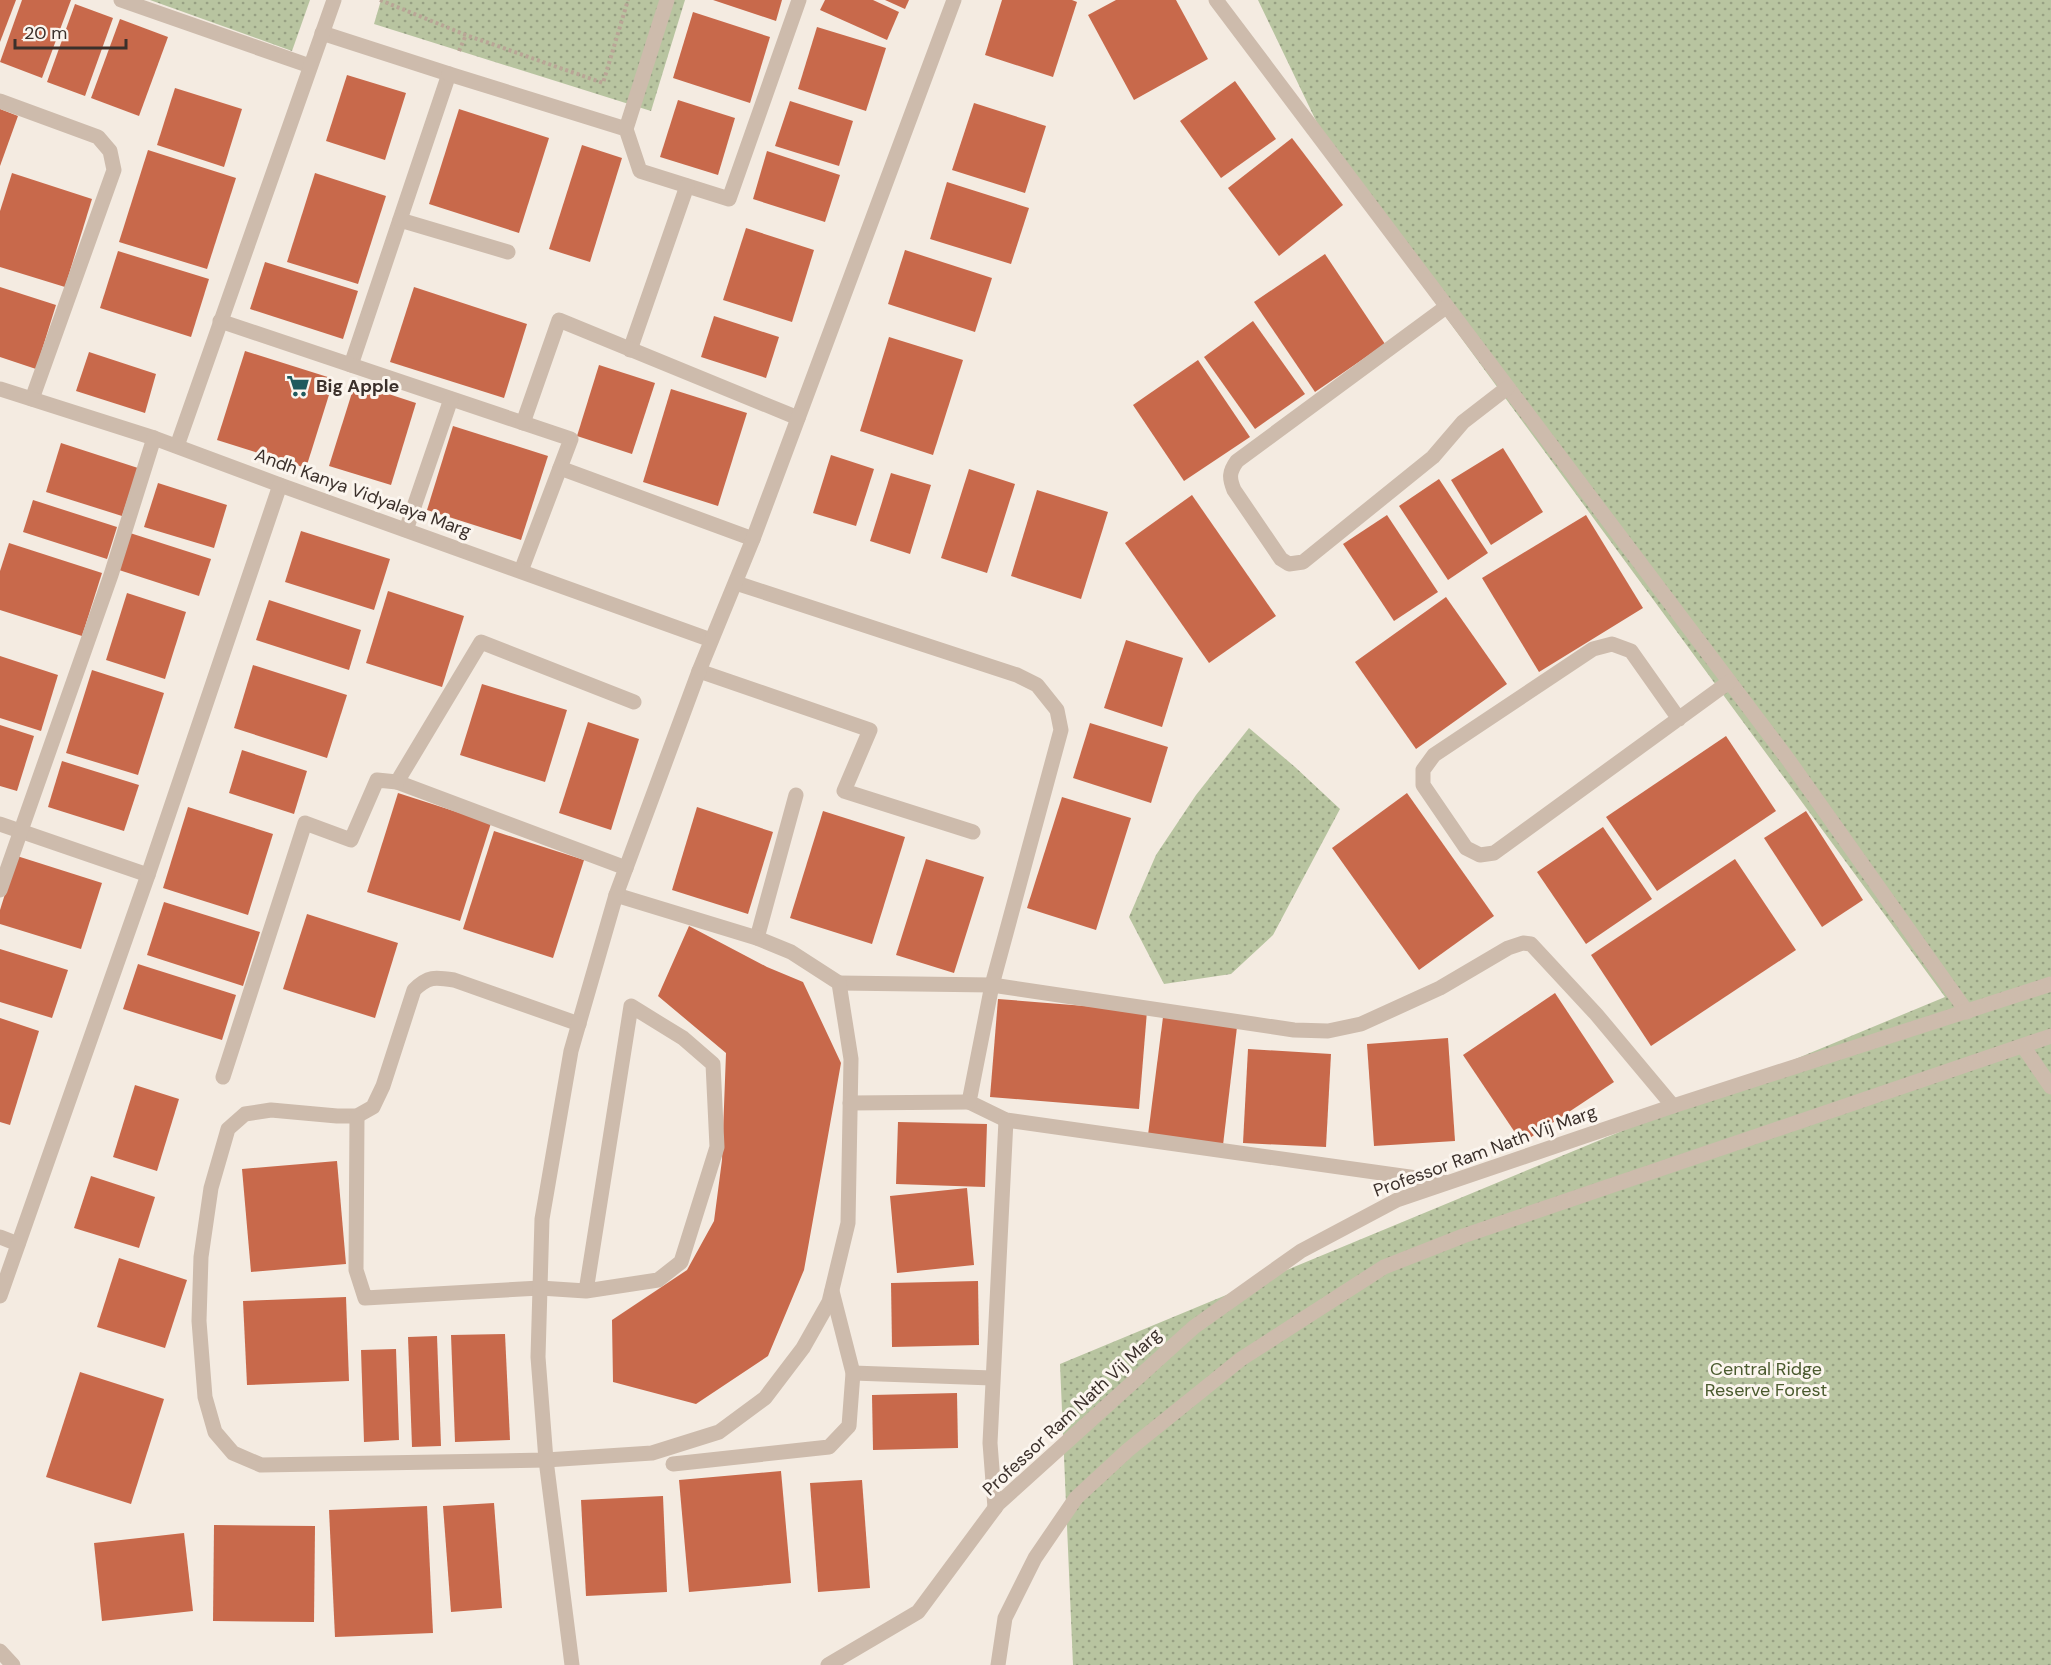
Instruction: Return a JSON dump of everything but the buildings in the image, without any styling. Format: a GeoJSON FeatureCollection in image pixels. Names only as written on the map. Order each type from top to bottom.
{"type":"FeatureCollection","features":[{"type":"Feature","properties":{"kind":"street"},"geometry":{"type":"LineString","coordinates":[[121,0],[310,66]]}},
{"type":"Feature","properties":{"kind":"street"},"geometry":{"type":"LineString","coordinates":[[177,446],[334,0]]}},
{"type":"Feature","properties":{"kind":"street"},"geometry":{"type":"LineString","coordinates":[[668,0],[626,129],[640,171],[729,199],[799,0]]}},
{"type":"Feature","properties":{"kind":"street"},"geometry":{"type":"LineString","coordinates":[[572,1665],[546,1460],[538,1358],[542,1219],[571,1051],[616,895],[699,671],[753,539],[954,0]]}},
{"type":"Feature","properties":{"kind":"street"},"geometry":{"type":"LineString","coordinates":[[1216,0],[1794,768],[1967,1012]]}},
{"type":"Feature","properties":{"kind":"street"},"geometry":{"type":"LineString","coordinates":[[322,33],[626,129]]}},
{"type":"Feature","properties":{"kind":"street"},"geometry":{"type":"LineString","coordinates":[[351,365],[449,74]]}},
{"type":"Feature","properties":{"kind":"street"},"geometry":{"type":"LineString","coordinates":[[0,101],[99,136],[110,151],[114,170],[32,399]]}},
{"type":"Feature","properties":{"kind":"street"},"geometry":{"type":"LineString","coordinates":[[630,350],[687,186]]}},
{"type":"Feature","properties":{"kind":"street"},"geometry":{"type":"LineString","coordinates":[[400,220],[508,252]]}},
{"type":"Feature","properties":{"kind":"street"},"geometry":{"type":"LineString","coordinates":[[1446,307],[1237,461],[1230,470],[1234,490],[1281,559],[1289,564],[1303,562],[1433,457],[1463,422],[1507,388]]}},
{"type":"Feature","properties":{"kind":"street"},"geometry":{"type":"LineString","coordinates":[[523,423],[559,320],[798,418]]}},
{"type":"Feature","properties":{"kind":"street"},"geometry":{"type":"LineString","coordinates":[[220,321],[571,439],[520,571]]}},
{"type":"Feature","properties":{"kind":"street","name":"Andh Kanya Vidyalaya Marg"},"geometry":{"type":"LineString","coordinates":[[2,394],[32,399],[154,438],[711,640]]}},
{"type":"Feature","properties":{"kind":"street"},"geometry":{"type":"LineString","coordinates":[[406,530],[451,399]]}},
{"type":"Feature","properties":{"kind":"street"},"geometry":{"type":"LineString","coordinates":[[0,890],[108,586],[154,438]]}},
{"type":"Feature","properties":{"kind":"street"},"geometry":{"type":"LineString","coordinates":[[560,468],[753,539]]}},
{"type":"Feature","properties":{"kind":"street"},"geometry":{"type":"LineString","coordinates":[[0,1296],[148,875],[280,485]]}},
{"type":"Feature","properties":{"kind":"street"},"geometry":{"type":"LineString","coordinates":[[736,583],[1017,675],[1037,685],[1057,710],[1061,730],[992,985],[969,1102]]}},
{"type":"Feature","properties":{"kind":"street"},"geometry":{"type":"LineString","coordinates":[[398,782],[481,642],[634,702]]}},
{"type":"Feature","properties":{"kind":"street"},"geometry":{"type":"LineString","coordinates":[[1679,719],[1631,651],[1612,644],[1593,649],[1434,755],[1423,770],[1423,785],[1466,848],[1480,855],[1494,852],[1679,719],[1729,682]]}},
{"type":"Feature","properties":{"kind":"street"},"geometry":{"type":"LineString","coordinates":[[699,671],[870,730],[844,791],[973,832]]}},
{"type":"Feature","properties":{"kind":"street"},"geometry":{"type":"LineString","coordinates":[[223,1077],[305,823],[351,840],[377,780],[398,782],[626,868]]}},
{"type":"Feature","properties":{"kind":"street"},"geometry":{"type":"LineString","coordinates":[[757,938],[796,795]]}},
{"type":"Feature","properties":{"kind":"street"},"geometry":{"type":"LineString","coordinates":[[0,825],[148,875]]}},
{"type":"Feature","properties":{"kind":"street"},"geometry":{"type":"LineString","coordinates":[[616,895],[757,938],[791,952],[839,983],[992,985],[1294,1030],[1328,1031],[1361,1024],[1440,988],[1508,948],[1523,943],[1531,944],[1596,1014],[1673,1106]]}},
{"type":"Feature","properties":{"kind":"street"},"geometry":{"type":"LineString","coordinates":[[579,1024],[454,980],[438,977],[424,980],[414,990],[383,1086],[373,1107],[357,1116],[272,1110],[245,1114],[228,1129],[211,1188],[201,1257],[199,1321],[205,1397],[215,1432],[233,1453],[261,1464],[546,1460],[652,1453],[719,1432],[765,1398],[803,1348],[830,1302],[848,1223],[851,1059],[839,983]]}},
{"type":"Feature","properties":{"kind":"street","name":"Professor Ram Nath Vij Marg"},"geometry":{"type":"LineString","coordinates":[[828,1665],[918,1612],[995,1508],[1194,1327],[1301,1251],[1398,1200],[1448,1182],[1673,1106],[2051,984]]}},
{"type":"Feature","properties":{"kind":"street"},"geometry":{"type":"LineString","coordinates":[[357,1116],[356,1270],[365,1298],[540,1288],[586,1291],[658,1280],[681,1262],[717,1147],[713,1064],[683,1038],[631,1006],[586,1291]]}},
{"type":"Feature","properties":{"kind":"street"},"geometry":{"type":"LineString","coordinates":[[998,1665],[1005,1618],[1035,1558],[1076,1498],[1128,1450],[1241,1359],[1384,1267],[1474,1232],[2051,1036]]}},
{"type":"Feature","properties":{"kind":"street"},"geometry":{"type":"LineString","coordinates":[[2023,1046],[2051,1087]]}},
{"type":"Feature","properties":{"kind":"street"},"geometry":{"type":"LineString","coordinates":[[850,1103],[969,1102],[1006,1120],[1448,1182]]}},
{"type":"Feature","properties":{"kind":"street"},"geometry":{"type":"LineString","coordinates":[[995,1508],[990,1443],[1006,1120]]}},
{"type":"Feature","properties":{"kind":"street"},"geometry":{"type":"LineString","coordinates":[[0,1237],[18,1244]]}},
{"type":"Feature","properties":{"kind":"street"},"geometry":{"type":"LineString","coordinates":[[673,1464],[830,1447],[849,1426],[853,1373],[832,1291]]}},
{"type":"Feature","properties":{"kind":"street"},"geometry":{"type":"LineString","coordinates":[[853,1373],[992,1378]]}},
{"type":"Feature","properties":{"kind":"street"},"geometry":{"type":"LineString","coordinates":[[0,1651],[14,1665]]}},
{"type":"Feature","properties":{"kind":"path"},"geometry":{"type":"LineString","coordinates":[[380,0],[466,35],[603,83],[628,0]]}},
{"type":"Feature","properties":{"kind":"green space"},"geometry":{"type":"Polygon","coordinates":[[[150,0],[310,0],[292,51],[150,0]]]}},
{"type":"Feature","properties":{"kind":"green space"},"geometry":{"type":"Polygon","coordinates":[[[381,0],[685,0],[651,111],[374,24],[381,0]]]}},
{"type":"Feature","properties":{"kind":"green space","name":"Central Ridge Reserve Forest"},"geometry":{"type":"Polygon","coordinates":[[[1258,0],[2051,0],[2051,1665],[1073,1665],[1060,1364],[1945,997],[1343,177],[1258,0]]]}},
{"type":"Feature","properties":{"kind":"green space"},"geometry":{"type":"Polygon","coordinates":[[[1249,728],[1340,809],[1273,935],[1231,974],[1164,984],[1129,917],[1156,855],[1196,795],[1249,728]]]}},
{"type":"Feature","properties":{"kind":"place","name":"Big Apple"},"geometry":{"type":"Point","coordinates":[298,386]}}]}
